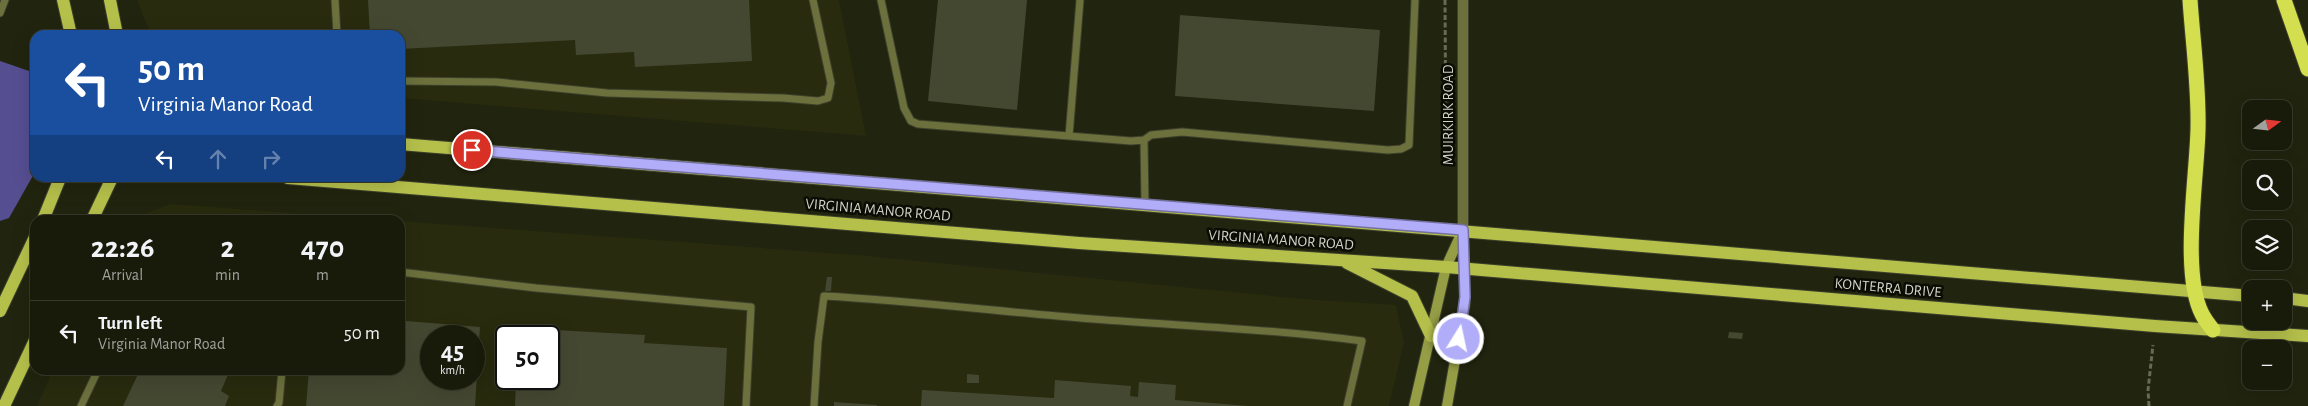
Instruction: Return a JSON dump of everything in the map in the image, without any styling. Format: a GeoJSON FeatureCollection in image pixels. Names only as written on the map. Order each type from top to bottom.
{"type":"FeatureCollection","features":[{"type":"Feature","properties":{"kind":"highway"},"geometry":{"type":"LineString","coordinates":[[2190,0],[2198,127],[2192,260],[2194,290],[2202,315],[2213,330]]}},
{"type":"Feature","properties":{"kind":"highway"},"geometry":{"type":"LineString","coordinates":[[2284,0],[2308,69]]}},
{"type":"Feature","properties":{"kind":"main road"},"geometry":{"type":"LineString","coordinates":[[63,0],[70,30]]}},
{"type":"Feature","properties":{"kind":"main road"},"geometry":{"type":"LineString","coordinates":[[110,0],[116,30]]}},
{"type":"Feature","properties":{"kind":"main road","name":"VIRGINIA MANOR ROAD"},"geometry":{"type":"LineString","coordinates":[[405,144],[1463,230]]}},
{"type":"Feature","properties":{"kind":"main road"},"geometry":{"type":"LineString","coordinates":[[45,215],[58,182]]}},
{"type":"Feature","properties":{"kind":"main road"},"geometry":{"type":"LineString","coordinates":[[94,215],[110,182]]}},
{"type":"Feature","properties":{"kind":"main road","name":"VIRGINIA MANOR ROAD"},"geometry":{"type":"LineString","coordinates":[[336,182],[1060,242],[1464,269]]}},
{"type":"Feature","properties":{"kind":"main road","name":"MUIRKIRK ROAD"},"geometry":{"type":"LineString","coordinates":[[1414,406],[1432,336],[1446,267],[1463,230]]}},
{"type":"Feature","properties":{"kind":"main road","name":"MUIRKIRK ROAD"},"geometry":{"type":"LineString","coordinates":[[1447,406],[1465,304],[1463,230]]}},
{"type":"Feature","properties":{"kind":"main road","name":"KONTERRA DRIVE"},"geometry":{"type":"LineString","coordinates":[[1463,230],[2242,295]]}},
{"type":"Feature","properties":{"kind":"main road"},"geometry":{"type":"LineString","coordinates":[[0,311],[30,248]]}},
{"type":"Feature","properties":{"kind":"main road"},"geometry":{"type":"LineString","coordinates":[[1340,260],[1412,296],[1432,336]]}},
{"type":"Feature","properties":{"kind":"main road","name":"KONTERRA DRIVE"},"geometry":{"type":"LineString","coordinates":[[1464,269],[2213,330],[2308,336]]}},
{"type":"Feature","properties":{"kind":"main road"},"geometry":{"type":"LineString","coordinates":[[2292,299],[2308,301]]}},
{"type":"Feature","properties":{"kind":"main road"},"geometry":{"type":"LineString","coordinates":[[4,406],[30,351]]}},
{"type":"Feature","properties":{"kind":"street","name":"MUIRKIRK ROAD"},"geometry":{"type":"LineString","coordinates":[[1463,0],[1463,230]]}},
{"type":"Feature","properties":{"kind":"lane"},"geometry":{"type":"LineString","coordinates":[[0,13],[5,0]]}},
{"type":"Feature","properties":{"kind":"lane"},"geometry":{"type":"LineString","coordinates":[[335,0],[337,30]]}},
{"type":"Feature","properties":{"kind":"lane"},"geometry":{"type":"LineString","coordinates":[[405,80],[496,82],[607,93],[783,98],[818,102],[828,98],[831,83],[813,0]]}},
{"type":"Feature","properties":{"kind":"lane"},"geometry":{"type":"LineString","coordinates":[[881,0],[904,108],[911,120],[918,124],[1131,141],[1144,140],[1151,135],[1182,132],[1388,150],[1400,149],[1409,145],[1415,0]]}},
{"type":"Feature","properties":{"kind":"lane"},"geometry":{"type":"LineString","coordinates":[[1069,136],[1080,0]]}},
{"type":"Feature","properties":{"kind":"lane"},"geometry":{"type":"LineString","coordinates":[[1144,140],[1144,204]]}},
{"type":"Feature","properties":{"kind":"lane"},"geometry":{"type":"LineString","coordinates":[[405,273],[536,288],[751,307],[746,406]]}},
{"type":"Feature","properties":{"kind":"lane"},"geometry":{"type":"LineString","coordinates":[[814,406],[818,342],[824,296],[885,299],[1094,319],[1207,326],[1362,341],[1347,406]]}},
{"type":"Feature","properties":{"kind":"lane"},"geometry":{"type":"LineString","coordinates":[[81,406],[96,375]]}},
{"type":"Feature","properties":{"kind":"lane"},"geometry":{"type":"LineString","coordinates":[[277,406],[281,375]]}},
{"type":"Feature","properties":{"kind":"path"},"geometry":{"type":"LineString","coordinates":[[1445,0],[1446,157]]}},
{"type":"Feature","properties":{"kind":"path"},"geometry":{"type":"LineString","coordinates":[[2149,406],[2148,390],[2154,345]]}},
{"type":"Feature","properties":{"kind":"shaded area"},"geometry":{"type":"Polygon","coordinates":[[[137,0],[839,0],[866,136],[405,98],[405,30],[149,30],[137,0]]]}},
{"type":"Feature","properties":{"kind":"shaded area"},"geometry":{"type":"Polygon","coordinates":[[[0,61],[30,71],[30,181],[9,218],[0,221],[0,61]]]}},
{"type":"Feature","properties":{"kind":"shaded area"},"geometry":{"type":"Polygon","coordinates":[[[170,204],[317,215],[142,215],[170,204]]]}},
{"type":"Feature","properties":{"kind":"shaded area"},"geometry":{"type":"Polygon","coordinates":[[[405,221],[857,255],[1304,299],[1396,305],[1404,343],[1389,406],[37,406],[51,375],[405,375],[405,221]]]}},
{"type":"Feature","properties":{"kind":"building"},"geometry":{"type":"Polygon","coordinates":[[[368,0],[749,0],[752,61],[635,67],[634,52],[576,55],[575,40],[405,49],[405,30],[370,30],[368,0]]]}},
{"type":"Feature","properties":{"kind":"building"},"geometry":{"type":"Polygon","coordinates":[[[938,0],[1027,0],[1017,110],[928,101],[938,0]]]}},
{"type":"Feature","properties":{"kind":"building"},"geometry":{"type":"Polygon","coordinates":[[[1180,15],[1380,30],[1374,111],[1175,96],[1180,15]]]}},
{"type":"Feature","properties":{"kind":"building"},"geometry":{"type":"Polygon","coordinates":[[[827,277],[832,277],[831,291],[825,291],[827,277]]]}},
{"type":"Feature","properties":{"kind":"building"},"geometry":{"type":"Polygon","coordinates":[[[406,314],[406,321],[455,325],[420,325],[420,390],[476,390],[475,406],[306,406],[309,375],[405,375],[406,314]]]}},
{"type":"Feature","properties":{"kind":"building"},"geometry":{"type":"Polygon","coordinates":[[[560,330],[645,335],[644,343],[727,348],[724,406],[515,406],[516,390],[560,390],[560,330]]]}},
{"type":"Feature","properties":{"kind":"building"},"geometry":{"type":"Polygon","coordinates":[[[1729,332],[1743,333],[1742,339],[1728,338],[1729,332]]]}},
{"type":"Feature","properties":{"kind":"building"},"geometry":{"type":"Polygon","coordinates":[[[967,374],[979,375],[979,383],[967,383],[967,374]]]}},
{"type":"Feature","properties":{"kind":"building"},"geometry":{"type":"Polygon","coordinates":[[[138,375],[228,375],[221,391],[229,396],[225,406],[123,406],[138,375]]]}},
{"type":"Feature","properties":{"kind":"building"},"geometry":{"type":"Polygon","coordinates":[[[1055,380],[1131,386],[1130,396],[1138,397],[1139,382],[1176,385],[1175,400],[1249,406],[921,406],[922,390],[1054,398],[1055,380]]]}},
{"type":"Feature","properties":{"kind":"building"},"geometry":{"type":"Polygon","coordinates":[[[834,402],[877,405],[877,406],[834,406],[834,402]]]}},
{"type":"Feature","properties":{"kind":"route"},"geometry":{"type":"LineString","coordinates":[[472,150],[1463,230],[1465,304],[1459,339]]}}]}
